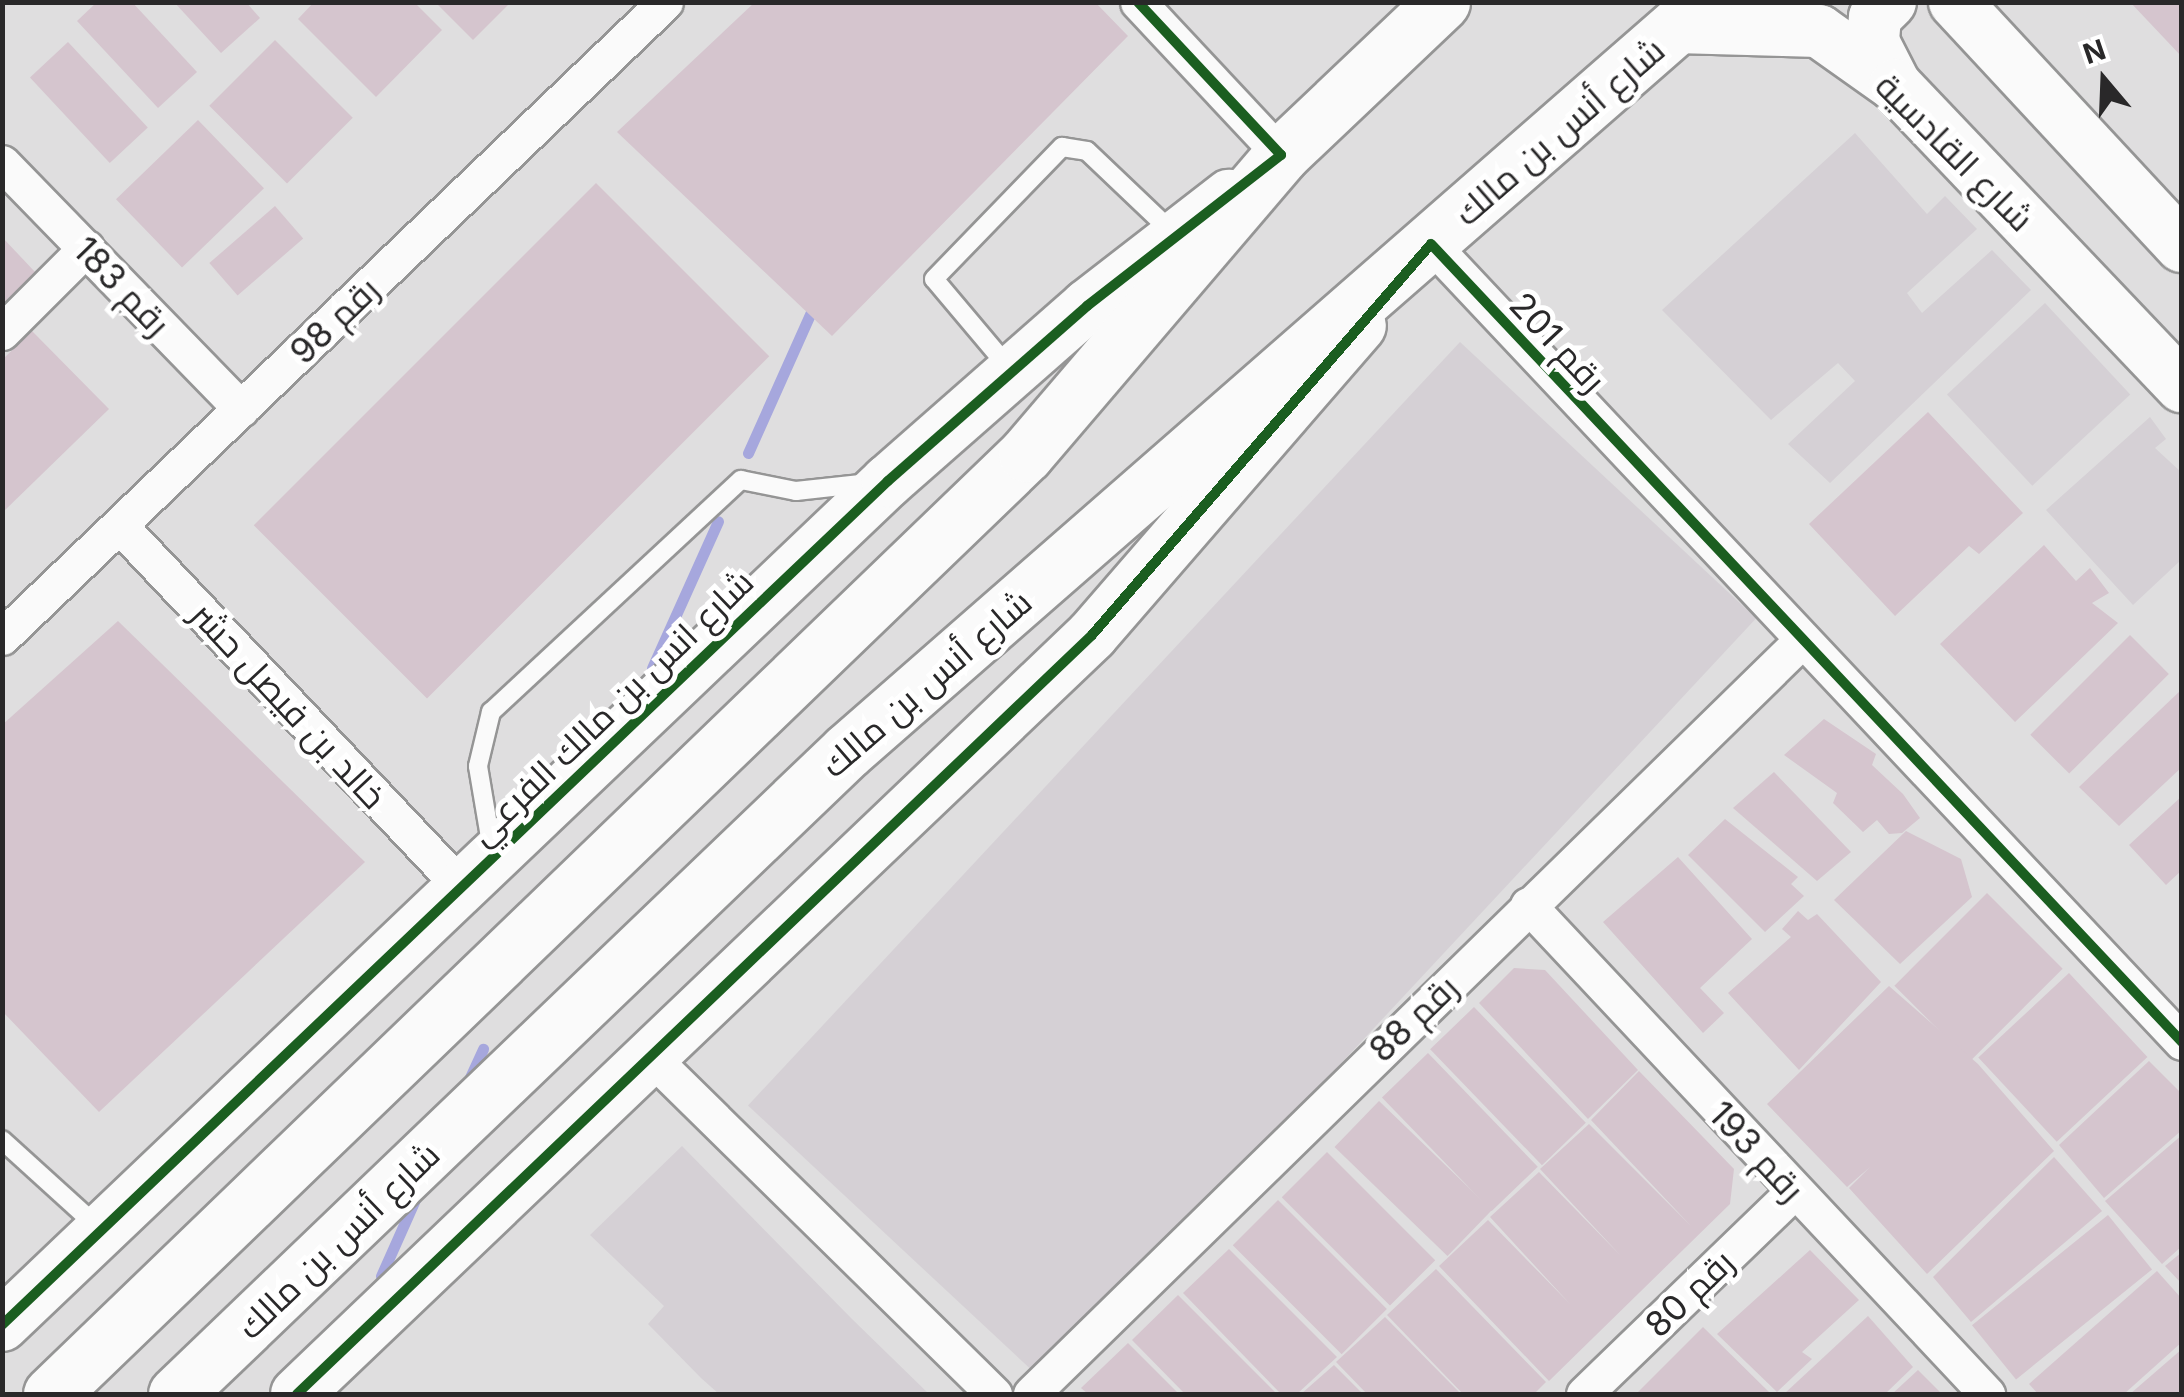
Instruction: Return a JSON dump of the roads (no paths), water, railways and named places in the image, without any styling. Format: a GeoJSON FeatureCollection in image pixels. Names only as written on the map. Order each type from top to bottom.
{"type":"FeatureCollection","features":[{"type":"Feature","properties":{"kind":"main road"},"geometry":{"type":"LineString","coordinates":[[51,1394],[1026,454],[1282,156],[1442,2]]}},
{"type":"Feature","properties":{"kind":"main road","name":"شارع أنس بن مالك"},"geometry":{"type":"LineString","coordinates":[[176,1394],[847,750],[1690,15]]}},
{"type":"Feature","properties":{"kind":"street","name":"رقم 98"},"geometry":{"type":"LineString","coordinates":[[2,636],[665,2]]}},
{"type":"Feature","properties":{"kind":"street"},"geometry":{"type":"LineString","coordinates":[[1138,2],[1282,156]]}},
{"type":"Feature","properties":{"kind":"street"},"geometry":{"type":"LineString","coordinates":[[1890,2],[1875,17],[1873,42],[1895,85]]}},
{"type":"Feature","properties":{"kind":"street"},"geometry":{"type":"LineString","coordinates":[[1954,7],[2182,246]]}},
{"type":"Feature","properties":{"kind":"street","name":"شارع القادسية"},"geometry":{"type":"LineString","coordinates":[[1690,15],[1819,31],[1895,85],[2182,386]]}},
{"type":"Feature","properties":{"kind":"street","name":"شارع انس بن مالك الفرعي"},"geometry":{"type":"LineString","coordinates":[[2,1324],[888,481],[1010,370],[1282,156]]}},
{"type":"Feature","properties":{"kind":"street","name":"رقم 183"},"geometry":{"type":"LineString","coordinates":[[2,162],[241,409]]}},
{"type":"Feature","properties":{"kind":"street"},"geometry":{"type":"LineString","coordinates":[[298,1394],[1092,635],[1431,244]]}},
{"type":"Feature","properties":{"kind":"street","name":"رقم 201"},"geometry":{"type":"LineString","coordinates":[[1431,244],[1798,644],[2182,1042]]}},
{"type":"Feature","properties":{"kind":"street"},"geometry":{"type":"LineString","coordinates":[[2,332],[86,248]]}},
{"type":"Feature","properties":{"kind":"street","name":"خالد بن فيصل حشر"},"geometry":{"type":"LineString","coordinates":[[119,525],[477,872]]}},
{"type":"Feature","properties":{"kind":"street","name":"رقم 88"},"geometry":{"type":"LineString","coordinates":[[1030,1394],[1798,644]]}},
{"type":"Feature","properties":{"kind":"street","name":"رقم 193"},"geometry":{"type":"LineString","coordinates":[[1528,905],[1987,1394]]}},
{"type":"Feature","properties":{"kind":"street"},"geometry":{"type":"LineString","coordinates":[[650,1057],[994,1394]]}},
{"type":"Feature","properties":{"kind":"street","name":"رقم 80"},"geometry":{"type":"LineString","coordinates":[[1584,1394],[1794,1191]]}},
{"type":"Feature","properties":{"kind":"street"},"geometry":{"type":"LineString","coordinates":[[2,1332],[54,1275]]}},
{"type":"Feature","properties":{"kind":"lane"},"geometry":{"type":"LineString","coordinates":[[1010,370],[934,279],[1062,147],[1088,151],[1177,236]]}},
{"type":"Feature","properties":{"kind":"lane"},"geometry":{"type":"LineString","coordinates":[[477,872],[478,766],[491,712],[741,480],[796,491],[888,481]]}},
{"type":"Feature","properties":{"kind":"lane"},"geometry":{"type":"LineString","coordinates":[[2,1140],[100,1229]]}},
{"type":"Feature","properties":{"kind":"waterway"},"geometry":{"type":"LineString","coordinates":[[748,453],[816,301]]}},
{"type":"Feature","properties":{"kind":"waterway"},"geometry":{"type":"LineString","coordinates":[[652,668],[718,521]]}},
{"type":"Feature","properties":{"kind":"waterway"},"geometry":{"type":"LineString","coordinates":[[466,1086],[483,1049]]}},
{"type":"Feature","properties":{"kind":"waterway"},"geometry":{"type":"LineString","coordinates":[[381,1276],[417,1195]]}}]}
